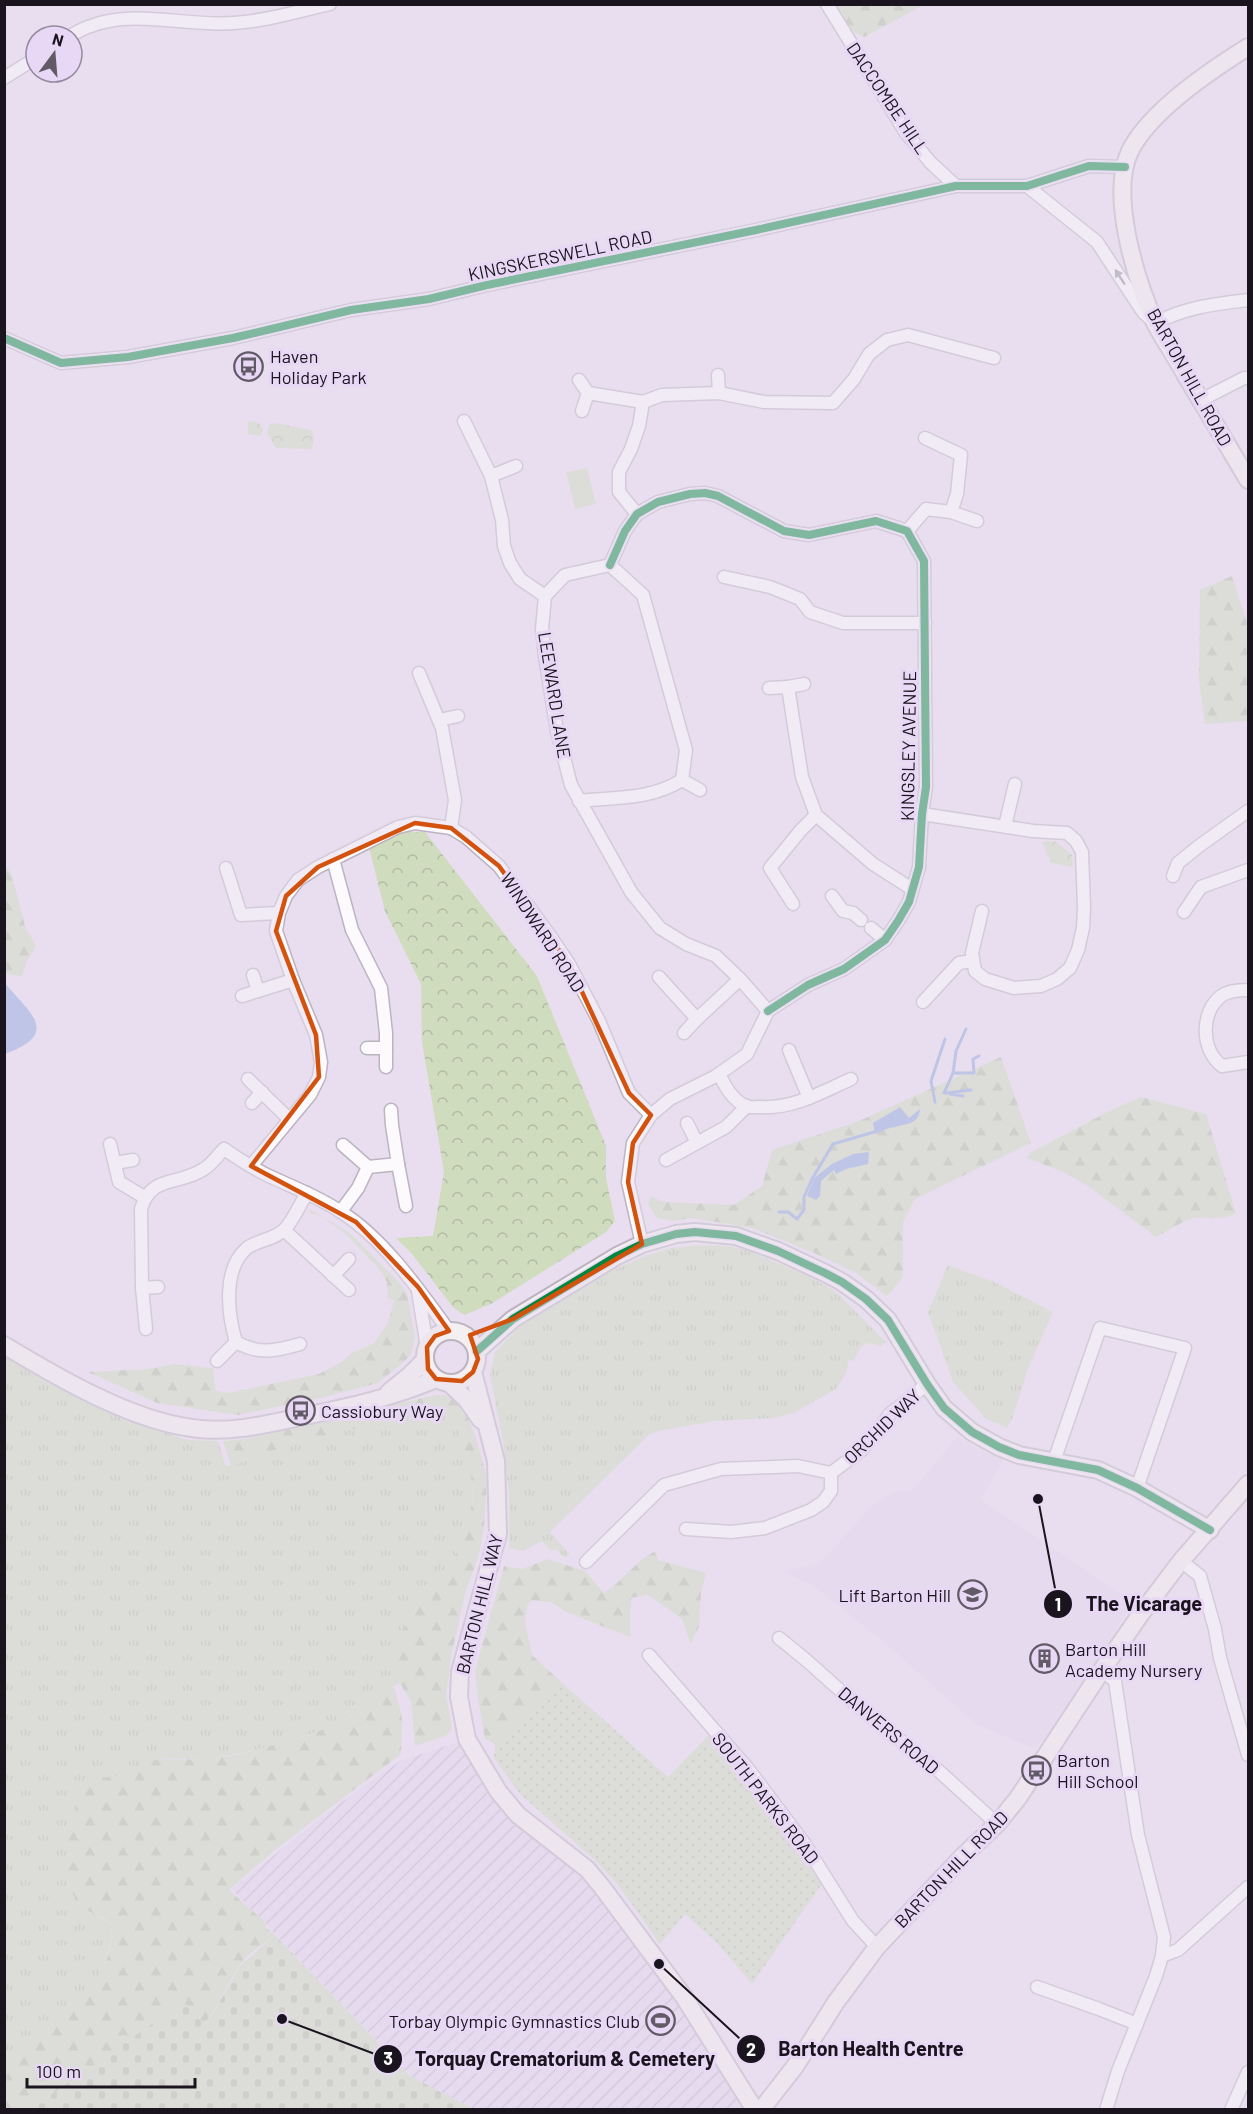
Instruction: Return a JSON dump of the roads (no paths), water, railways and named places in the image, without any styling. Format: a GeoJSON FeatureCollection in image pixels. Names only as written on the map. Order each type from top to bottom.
{"type":"FeatureCollection","features":[{"type":"Feature","properties":{"kind":"street"},"geometry":{"type":"LineString","coordinates":[[84,29],[113,21],[236,23],[330,4]]}},
{"type":"Feature","properties":{"kind":"street","name":"DACCOMBE HILL"},"geometry":{"type":"LineString","coordinates":[[827,4],[906,133],[931,163],[956,186]]}},
{"type":"Feature","properties":{"kind":"street","name":"BARTON HILL ROAD"},"geometry":{"type":"LineString","coordinates":[[1248,47],[1225,61],[1167,106],[1138,137],[1125,167],[1121,191],[1123,216],[1136,268],[1155,323],[1248,480]]}},
{"type":"Feature","properties":{"kind":"street"},"geometry":{"type":"LineString","coordinates":[[4,78],[24,66]]}},
{"type":"Feature","properties":{"kind":"street","name":"KINGSKERSWELL ROAD"},"geometry":{"type":"LineString","coordinates":[[4,338],[61,363],[128,357],[233,338],[351,310],[429,299],[956,186],[1027,186],[1089,166],[1125,167]]}},
{"type":"Feature","properties":{"kind":"street"},"geometry":{"type":"LineString","coordinates":[[1027,186],[1097,242],[1143,312],[1155,323],[1177,312],[1206,304],[1248,300]]}},
{"type":"Feature","properties":{"kind":"street"},"geometry":{"type":"LineString","coordinates":[[579,380],[588,393],[643,402],[662,395],[719,393],[764,402],[833,403],[854,379],[869,354],[887,340],[909,335],[994,358]]}},
{"type":"Feature","properties":{"kind":"street"},"geometry":{"type":"LineString","coordinates":[[718,375],[719,393]]}},
{"type":"Feature","properties":{"kind":"street"},"geometry":{"type":"LineString","coordinates":[[1201,400],[1248,378]]}},
{"type":"Feature","properties":{"kind":"street"},"geometry":{"type":"LineString","coordinates":[[582,411],[588,393]]}},
{"type":"Feature","properties":{"kind":"street"},"geometry":{"type":"LineString","coordinates":[[637,514],[619,492],[619,472],[631,449],[639,426],[643,402]]}},
{"type":"Feature","properties":{"kind":"street"},"geometry":{"type":"LineString","coordinates":[[464,421],[491,476],[502,520],[504,546],[510,563],[520,579],[545,596],[565,575],[610,565]]}},
{"type":"Feature","properties":{"kind":"street"},"geometry":{"type":"LineString","coordinates":[[925,438],[961,455],[957,494],[951,512]]}},
{"type":"Feature","properties":{"kind":"street"},"geometry":{"type":"LineString","coordinates":[[491,476],[516,466]]}},
{"type":"Feature","properties":{"kind":"street"},"geometry":{"type":"LineString","coordinates":[[610,565],[625,531],[637,514],[658,502],[682,495],[705,493],[718,496],[784,531],[809,535],[876,521],[907,531],[924,561],[925,622],[843,623],[810,612],[800,599],[770,587],[724,577]]}},
{"type":"Feature","properties":{"kind":"street"},"geometry":{"type":"LineString","coordinates":[[907,531],[926,509],[951,512],[977,521]]}},
{"type":"Feature","properties":{"kind":"street"},"geometry":{"type":"LineString","coordinates":[[610,565],[643,595],[686,750],[682,780]]}},
{"type":"Feature","properties":{"kind":"street","name":"LEEWARD LANE"},"geometry":{"type":"LineString","coordinates":[[545,596],[543,629],[545,657],[556,731],[571,785],[579,801],[631,892],[660,928],[686,944],[716,956],[768,1011]]}},
{"type":"Feature","properties":{"kind":"street","name":"KINGSLEY AVENUE"},"geometry":{"type":"LineString","coordinates":[[768,1011],[808,986],[844,969],[885,940],[909,902],[919,867],[926,788],[925,622]]}},
{"type":"Feature","properties":{"kind":"street"},"geometry":{"type":"LineString","coordinates":[[250,1166],[310,1095],[319,1077],[321,1062],[316,1035],[276,931],[279,913],[286,896],[298,880],[398,827],[415,823],[451,828],[455,801],[442,728],[419,673]]}},
{"type":"Feature","properties":{"kind":"street"},"geometry":{"type":"LineString","coordinates":[[769,688],[804,684]]}},
{"type":"Feature","properties":{"kind":"street"},"geometry":{"type":"LineString","coordinates":[[788,687],[802,777],[816,815],[873,864],[912,889]]}},
{"type":"Feature","properties":{"kind":"street"},"geometry":{"type":"LineString","coordinates":[[439,720],[458,716]]}},
{"type":"Feature","properties":{"kind":"street"},"geometry":{"type":"LineString","coordinates":[[682,780],[700,790]]}},
{"type":"Feature","properties":{"kind":"street"},"geometry":{"type":"LineString","coordinates":[[579,801],[655,794],[682,780]]}},
{"type":"Feature","properties":{"kind":"street"},"geometry":{"type":"LineString","coordinates":[[1005,826],[1015,784]]}},
{"type":"Feature","properties":{"kind":"street"},"geometry":{"type":"LineString","coordinates":[[1173,876],[1178,863],[1248,812]]}},
{"type":"Feature","properties":{"kind":"street"},"geometry":{"type":"LineString","coordinates":[[922,814],[1033,831],[1067,833],[1076,841],[1082,852],[1084,907],[1078,950],[1070,968],[1057,979],[1041,986],[1014,988],[985,979],[975,971],[972,953],[982,911]]}},
{"type":"Feature","properties":{"kind":"street"},"geometry":{"type":"LineString","coordinates":[[793,904],[770,868],[816,815]]}},
{"type":"Feature","properties":{"kind":"street","name":"WINDWARD ROAD"},"geometry":{"type":"LineString","coordinates":[[451,828],[466,837],[499,866],[548,933],[569,964],[599,1021],[629,1093],[651,1115]]}},
{"type":"Feature","properties":{"kind":"street"},"geometry":{"type":"LineString","coordinates":[[333,860],[352,930],[381,988],[386,1067]]}},
{"type":"Feature","properties":{"kind":"street"},"geometry":{"type":"LineString","coordinates":[[226,868],[241,915],[279,913]]}},
{"type":"Feature","properties":{"kind":"street"},"geometry":{"type":"LineString","coordinates":[[1184,912],[1201,888],[1248,870]]}},
{"type":"Feature","properties":{"kind":"street"},"geometry":{"type":"LineString","coordinates":[[832,896],[843,911],[853,913],[885,940]]}},
{"type":"Feature","properties":{"kind":"street"},"geometry":{"type":"LineString","coordinates":[[923,1002],[959,963],[972,961]]}},
{"type":"Feature","properties":{"kind":"street"},"geometry":{"type":"LineString","coordinates":[[253,975],[258,991]]}},
{"type":"Feature","properties":{"kind":"street"},"geometry":{"type":"LineString","coordinates":[[659,977],[697,1019]]}},
{"type":"Feature","properties":{"kind":"street"},"geometry":{"type":"LineString","coordinates":[[684,1033],[740,979]]}},
{"type":"Feature","properties":{"kind":"street"},"geometry":{"type":"LineString","coordinates":[[242,996],[293,980]]}},
{"type":"Feature","properties":{"kind":"street"},"geometry":{"type":"LineString","coordinates":[[1248,990],[1223,994],[1215,1003],[1208,1016],[1206,1045],[1215,1061],[1222,1066],[1248,1062]]}},
{"type":"Feature","properties":{"kind":"street"},"geometry":{"type":"LineString","coordinates":[[642,1244],[628,1182],[633,1143],[651,1115],[670,1100],[719,1074],[747,1054],[768,1011]]}},
{"type":"Feature","properties":{"kind":"street"},"geometry":{"type":"LineString","coordinates":[[367,1048],[386,1048]]}},
{"type":"Feature","properties":{"kind":"street"},"geometry":{"type":"LineString","coordinates":[[789,1050],[809,1098]]}},
{"type":"Feature","properties":{"kind":"street"},"geometry":{"type":"LineString","coordinates":[[719,1074],[729,1093],[747,1106],[778,1107],[809,1098],[850,1078]]}},
{"type":"Feature","properties":{"kind":"street"},"geometry":{"type":"LineString","coordinates":[[248,1079],[289,1119]]}},
{"type":"Feature","properties":{"kind":"street"},"geometry":{"type":"LineString","coordinates":[[252,1103],[262,1092]]}},
{"type":"Feature","properties":{"kind":"street"},"geometry":{"type":"LineString","coordinates":[[666,1160],[726,1127],[747,1106]]}},
{"type":"Feature","properties":{"kind":"street"},"geometry":{"type":"LineString","coordinates":[[391,1110],[406,1206]]}},
{"type":"Feature","properties":{"kind":"street"},"geometry":{"type":"LineString","coordinates":[[687,1123],[697,1143]]}},
{"type":"Feature","properties":{"kind":"street"},"geometry":{"type":"LineString","coordinates":[[110,1144],[119,1182],[144,1197]]}},
{"type":"Feature","properties":{"kind":"street"},"geometry":{"type":"LineString","coordinates":[[146,1329],[142,1288],[141,1209],[144,1197],[157,1185],[206,1168],[219,1145],[250,1166],[307,1192],[341,1211],[380,1245],[418,1287],[449,1331]]}},
{"type":"Feature","properties":{"kind":"street"},"geometry":{"type":"LineString","coordinates":[[343,1145],[368,1167],[398,1164]]}},
{"type":"Feature","properties":{"kind":"street"},"geometry":{"type":"LineString","coordinates":[[115,1163],[133,1160]]}},
{"type":"Feature","properties":{"kind":"street"},"geometry":{"type":"LineString","coordinates":[[341,1211],[358,1188],[368,1167]]}},
{"type":"Feature","properties":{"kind":"street"},"geometry":{"type":"LineString","coordinates":[[236,1342],[229,1313],[231,1277],[239,1257],[248,1248],[284,1230],[307,1192]]}},
{"type":"Feature","properties":{"kind":"street"},"geometry":{"type":"LineString","coordinates":[[284,1230],[350,1290]]}},
{"type":"Feature","properties":{"kind":"street"},"geometry":{"type":"LineString","coordinates":[[467,1336],[513,1318],[617,1256],[642,1244],[676,1234],[695,1232],[725,1235],[754,1242],[825,1273],[860,1294],[888,1320],[944,1408],[972,1432],[1019,1455],[1098,1470],[1137,1488],[1210,1530]]}},
{"type":"Feature","properties":{"kind":"street"},"geometry":{"type":"LineString","coordinates":[[333,1276],[349,1259]]}},
{"type":"Feature","properties":{"kind":"street"},"geometry":{"type":"LineString","coordinates":[[142,1288],[158,1287]]}},
{"type":"Feature","properties":{"kind":"street"},"geometry":{"type":"LineString","coordinates":[[418,1287],[428,1369],[443,1381]]}},
{"type":"Feature","properties":{"kind":"street"},"geometry":{"type":"LineString","coordinates":[[477,1351],[513,1318]]}},
{"type":"Feature","properties":{"kind":"street"},"geometry":{"type":"LineString","coordinates":[[1054,1461],[1100,1328],[1185,1348],[1137,1488]]}},
{"type":"Feature","properties":{"kind":"street"},"geometry":{"type":"LineString","coordinates":[[4,1345],[45,1370],[107,1400],[159,1421],[190,1428],[217,1430],[246,1428],[347,1407],[411,1390],[443,1381],[462,1381],[473,1372],[476,1366],[477,1351],[473,1342],[458,1332],[449,1331],[435,1336],[426,1354],[410,1375],[384,1397]]}},
{"type":"Feature","properties":{"kind":"street"},"geometry":{"type":"LineString","coordinates":[[236,1342],[264,1352],[300,1344]]}},
{"type":"Feature","properties":{"kind":"street"},"geometry":{"type":"LineString","coordinates":[[217,1360],[236,1342]]}},
{"type":"Feature","properties":{"kind":"street","name":"BARTON HILL WAY"},"geometry":{"type":"LineString","coordinates":[[473,1372],[496,1461],[498,1534],[460,1672],[459,1697],[467,1739],[498,1791],[518,1815],[587,1869],[602,1887],[684,1997],[755,2109]]}},
{"type":"Feature","properties":{"kind":"street","name":"BARTON HILL WAY"},"geometry":{"type":"LineString","coordinates":[[443,1381],[466,1399],[487,1428]]}},
{"type":"Feature","properties":{"kind":"street","name":"ORCHID WAY"},"geometry":{"type":"LineString","coordinates":[[586,1562],[664,1485],[679,1479],[733,1468],[798,1466],[831,1473],[862,1450],[890,1414],[927,1384]]}},
{"type":"Feature","properties":{"kind":"street"},"geometry":{"type":"LineString","coordinates":[[686,1529],[731,1532],[765,1528],[811,1510],[823,1502],[831,1491],[831,1473]]}},
{"type":"Feature","properties":{"kind":"street","name":"BARTON HILL ROAD"},"geometry":{"type":"LineString","coordinates":[[761,2109],[796,2065],[836,2002],[877,1947],[963,1856],[997,1824],[1018,1798],[1102,1670],[1181,1561],[1248,1484]]}},
{"type":"Feature","properties":{"kind":"street"},"geometry":{"type":"LineString","coordinates":[[1181,1561],[1200,1576],[1215,1629],[1220,1658],[1248,1755]]}},
{"type":"Feature","properties":{"kind":"street","name":"DANVERS ROAD"},"geometry":{"type":"LineString","coordinates":[[779,1638],[860,1708],[940,1772],[997,1824]]}},
{"type":"Feature","properties":{"kind":"street","name":"SOUTH PARKS ROAD"},"geometry":{"type":"LineString","coordinates":[[649,1655],[749,1770],[804,1843],[853,1920],[877,1947]]}},
{"type":"Feature","properties":{"kind":"street"},"geometry":{"type":"LineString","coordinates":[[1102,1670],[1115,1681],[1138,1835],[1164,1937],[1162,1956],[1156,1976],[1106,2109]]}},
{"type":"Feature","properties":{"kind":"street"},"geometry":{"type":"LineString","coordinates":[[1162,1956],[1178,1950],[1248,1887]]}},
{"type":"Feature","properties":{"kind":"street"},"geometry":{"type":"LineString","coordinates":[[1037,1987],[1137,2024]]}},
{"type":"Feature","properties":{"kind":"street"},"geometry":{"type":"LineString","coordinates":[[1231,2109],[1248,2072]]}},
{"type":"Feature","properties":{"kind":"water"},"geometry":{"type":"Polygon","coordinates":[[[5,983],[31,1013],[36,1030],[32,1038],[22,1046],[5,1054],[5,983]]]}},
{"type":"Feature","properties":{"kind":"water"},"geometry":{"type":"Polygon","coordinates":[[[900,1107],[909,1118],[920,1109],[915,1121],[875,1134],[873,1123],[900,1107]]]}},
{"type":"Feature","properties":{"kind":"water"},"geometry":{"type":"Polygon","coordinates":[[[869,1152],[868,1164],[836,1174],[834,1170],[821,1181],[820,1196],[816,1200],[807,1196],[814,1178],[832,1164],[853,1154],[869,1152]]]}},
{"type":"Feature","properties":{"kind":"waterway"},"geometry":{"type":"LineString","coordinates":[[944,1093],[953,1073],[956,1051],[966,1029]]}},
{"type":"Feature","properties":{"kind":"waterway"},"geometry":{"type":"LineString","coordinates":[[935,1102],[931,1081],[945,1039]]}},
{"type":"Feature","properties":{"kind":"waterway"},"geometry":{"type":"LineString","coordinates":[[953,1073],[974,1073],[973,1059],[979,1056]]}},
{"type":"Feature","properties":{"kind":"waterway"},"geometry":{"type":"LineString","coordinates":[[946,1093],[971,1090]]}},
{"type":"Feature","properties":{"kind":"waterway"},"geometry":{"type":"LineString","coordinates":[[950,1094],[963,1096]]}},
{"type":"Feature","properties":{"kind":"waterway"},"geometry":{"type":"LineString","coordinates":[[779,1212],[788,1212],[797,1219],[804,1210],[804,1197],[812,1179],[833,1144],[874,1132]]}},
{"type":"Feature","properties":{"kind":"place","name":"Haven Holiday Park"},"geometry":{"type":"Point","coordinates":[249,366]}},
{"type":"Feature","properties":{"kind":"place","name":"Cassiobury Way"},"geometry":{"type":"Point","coordinates":[300,1411]}},
{"type":"Feature","properties":{"kind":"place","name":"The Vicarage"},"geometry":{"type":"Point","coordinates":[1038,1499]}},
{"type":"Feature","properties":{"kind":"place","name":"Lift Barton Hill"},"geometry":{"type":"Point","coordinates":[972,1595]}},
{"type":"Feature","properties":{"kind":"place","name":"Barton Hill Academy Nursery"},"geometry":{"type":"Point","coordinates":[1044,1659]}},
{"type":"Feature","properties":{"kind":"place","name":"Barton Hill School"},"geometry":{"type":"Point","coordinates":[1036,1770]}},
{"type":"Feature","properties":{"kind":"place","name":"Barton Health Centre"},"geometry":{"type":"Point","coordinates":[659,1964]}},
{"type":"Feature","properties":{"kind":"place","name":"Torquay Crematorium & Cemetery"},"geometry":{"type":"Point","coordinates":[282,2019]}},
{"type":"Feature","properties":{"kind":"place","name":"Torbay Olympic Gymnastics Club"},"geometry":{"type":"Point","coordinates":[661,2021]}}]}
